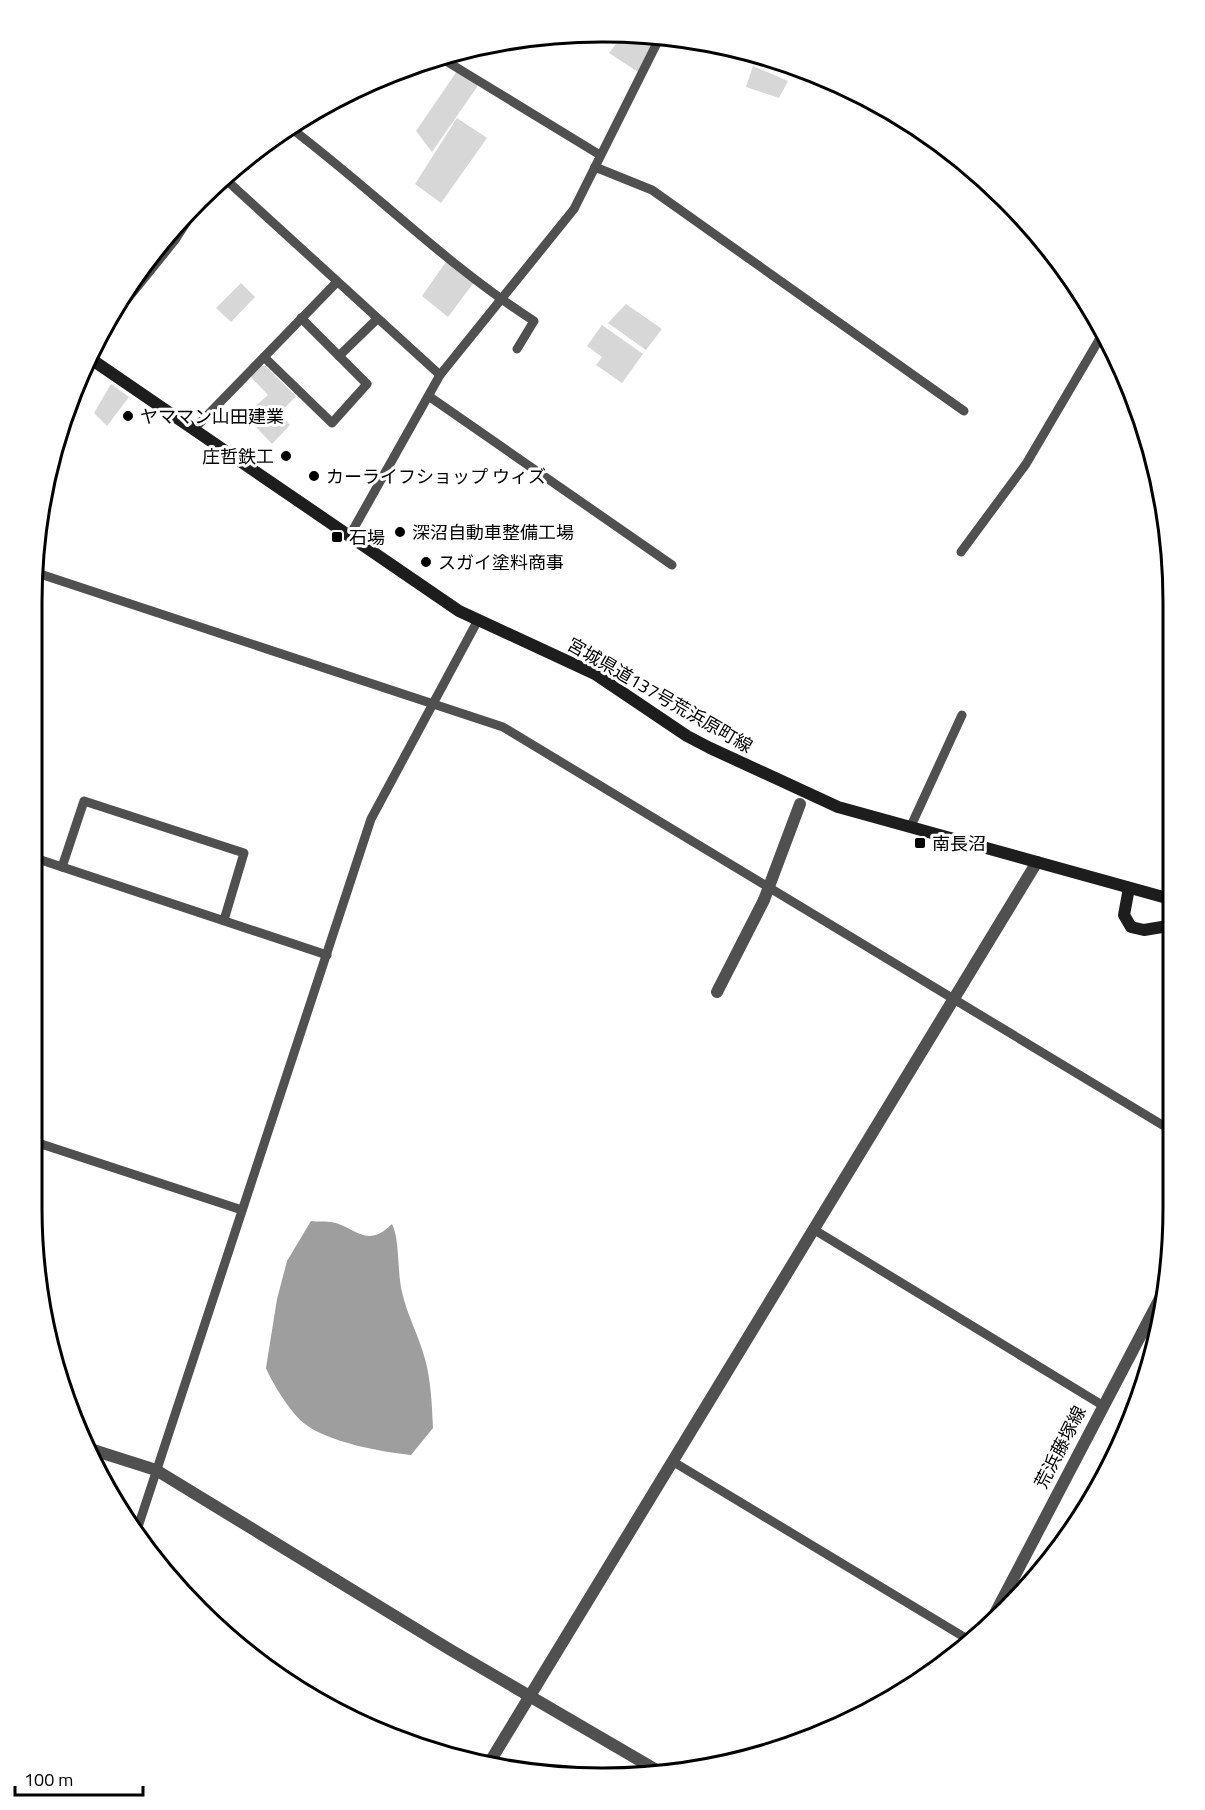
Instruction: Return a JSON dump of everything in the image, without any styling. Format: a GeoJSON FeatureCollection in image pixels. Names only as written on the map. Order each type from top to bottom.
{"type":"FeatureCollection","features":[{"type":"Feature","properties":{"kind":"main road","name":"宮城県道137号荒浜原町線"},"geometry":{"type":"LineString","coordinates":[[97,363],[459,611],[595,674],[687,736],[838,807],[1163,897]]}},
{"type":"Feature","properties":{"kind":"main road"},"geometry":{"type":"LineString","coordinates":[[1129,888],[1124,911],[1126,922],[1131,927],[1144,930],[1163,927]]}},
{"type":"Feature","properties":{"kind":"street"},"geometry":{"type":"LineString","coordinates":[[350,535],[430,397],[440,375],[500,299],[564,224],[582,195],[656,45]]}},
{"type":"Feature","properties":{"kind":"street"},"geometry":{"type":"LineString","coordinates":[[450,63],[600,155]]}},
{"type":"Feature","properties":{"kind":"street"},"geometry":{"type":"LineString","coordinates":[[297,133],[360,182],[500,299],[534,321],[517,349]]}},
{"type":"Feature","properties":{"kind":"street"},"geometry":{"type":"LineString","coordinates":[[595,167],[652,190],[964,411]]}},
{"type":"Feature","properties":{"kind":"street"},"geometry":{"type":"LineString","coordinates":[[230,184],[376,320],[440,375]]}},
{"type":"Feature","properties":{"kind":"street"},"geometry":{"type":"LineString","coordinates":[[141,284],[157,263]]}},
{"type":"Feature","properties":{"kind":"street"},"geometry":{"type":"LineString","coordinates":[[195,428],[336,283]]}},
{"type":"Feature","properties":{"kind":"street"},"geometry":{"type":"LineString","coordinates":[[264,357],[332,423],[367,384],[301,318]]}},
{"type":"Feature","properties":{"kind":"street"},"geometry":{"type":"LineString","coordinates":[[339,356],[376,320]]}},
{"type":"Feature","properties":{"kind":"street"},"geometry":{"type":"LineString","coordinates":[[961,552],[1026,464],[1098,341]]}},
{"type":"Feature","properties":{"kind":"street"},"geometry":{"type":"LineString","coordinates":[[430,397],[672,565]]}},
{"type":"Feature","properties":{"kind":"street"},"geometry":{"type":"LineString","coordinates":[[43,575],[503,727],[1163,1126]]}},
{"type":"Feature","properties":{"kind":"street"},"geometry":{"type":"LineString","coordinates":[[139,1523],[371,819],[478,620]]}},
{"type":"Feature","properties":{"kind":"street"},"geometry":{"type":"LineString","coordinates":[[910,828],[962,715]]}},
{"type":"Feature","properties":{"kind":"street"},"geometry":{"type":"LineString","coordinates":[[717,992],[764,900],[805,792]]}},
{"type":"Feature","properties":{"kind":"street"},"geometry":{"type":"LineString","coordinates":[[62,867],[84,801],[244,853],[224,920]]}},
{"type":"Feature","properties":{"kind":"street"},"geometry":{"type":"LineString","coordinates":[[42,860],[327,955]]}},
{"type":"Feature","properties":{"kind":"street"},"geometry":{"type":"LineString","coordinates":[[493,1757],[1036,862]]}},
{"type":"Feature","properties":{"kind":"street"},"geometry":{"type":"LineString","coordinates":[[42,1144],[242,1210]]}},
{"type":"Feature","properties":{"kind":"street"},"geometry":{"type":"LineString","coordinates":[[813,1230],[1102,1405]]}},
{"type":"Feature","properties":{"kind":"street","name":"荒浜藤塚線"},"geometry":{"type":"LineString","coordinates":[[1001,1602],[1153,1311]]}},
{"type":"Feature","properties":{"kind":"street"},"geometry":{"type":"LineString","coordinates":[[99,1452],[156,1470],[449,1649],[530,1694],[649,1766]]}},
{"type":"Feature","properties":{"kind":"street"},"geometry":{"type":"LineString","coordinates":[[672,1461],[963,1636]]}},
{"type":"Feature","properties":{"kind":"shaded area"},"geometry":{"type":"Polygon","coordinates":[[[617,42],[656,45],[641,74],[609,53],[617,42]]]}},
{"type":"Feature","properties":{"kind":"shaded area"},"geometry":{"type":"Polygon","coordinates":[[[753,66],[788,81],[779,98],[746,87],[753,66]]]}},
{"type":"Feature","properties":{"kind":"shaded area"},"geometry":{"type":"Polygon","coordinates":[[[457,71],[477,83],[477,87],[432,152],[416,131],[457,71]]]}},
{"type":"Feature","properties":{"kind":"shaded area"},"geometry":{"type":"Polygon","coordinates":[[[457,118],[487,138],[441,203],[415,184],[457,118]]]}},
{"type":"Feature","properties":{"kind":"shaded area"},"geometry":{"type":"Polygon","coordinates":[[[448,259],[475,281],[448,317],[422,296],[448,259]]]}},
{"type":"Feature","properties":{"kind":"shaded area"},"geometry":{"type":"Polygon","coordinates":[[[241,283],[255,297],[231,322],[216,308],[241,283]]]}},
{"type":"Feature","properties":{"kind":"shaded area"},"geometry":{"type":"Polygon","coordinates":[[[626,304],[662,329],[646,350],[608,323],[626,304]]]}},
{"type":"Feature","properties":{"kind":"shaded area"},"geometry":{"type":"Polygon","coordinates":[[[602,325],[643,354],[622,383],[596,365],[602,357],[587,346],[602,325]]]}},
{"type":"Feature","properties":{"kind":"shaded area"},"geometry":{"type":"Polygon","coordinates":[[[260,366],[265,366],[296,396],[279,414],[290,425],[272,444],[245,415],[268,395],[251,377],[260,366]]]}},
{"type":"Feature","properties":{"kind":"shaded area"},"geometry":{"type":"Polygon","coordinates":[[[111,384],[129,397],[107,426],[94,413],[111,384]]]}},
{"type":"Feature","properties":{"kind":"shaded area"},"geometry":{"type":"Polygon","coordinates":[[[311,1221],[339,1224],[368,1236],[383,1232],[392,1224],[395,1231],[402,1292],[425,1359],[432,1402],[433,1428],[411,1455],[341,1441],[305,1424],[289,1406],[266,1368],[277,1299],[287,1261],[311,1221]]]}},
{"type":"Feature","properties":{"kind":"place","name":"ヤママン山田建業"},"geometry":{"type":"Point","coordinates":[128,416]}},
{"type":"Feature","properties":{"kind":"place","name":"庄哲鉄工"},"geometry":{"type":"Point","coordinates":[286,456]}},
{"type":"Feature","properties":{"kind":"place","name":"カーライフショップ ウィズ"},"geometry":{"type":"Point","coordinates":[314,476]}},
{"type":"Feature","properties":{"kind":"place","name":"深沼自動車整備工場"},"geometry":{"type":"Point","coordinates":[400,532]}},
{"type":"Feature","properties":{"kind":"place","name":"石場"},"geometry":{"type":"Point","coordinates":[337,537]}},
{"type":"Feature","properties":{"kind":"place","name":"スガイ塗料商事"},"geometry":{"type":"Point","coordinates":[426,562]}},
{"type":"Feature","properties":{"kind":"place","name":"南長沼"},"geometry":{"type":"Point","coordinates":[920,843]}}]}
